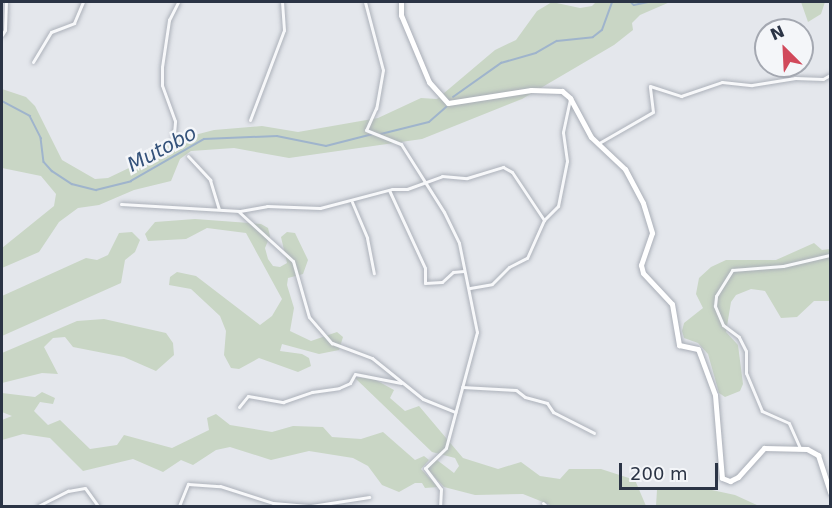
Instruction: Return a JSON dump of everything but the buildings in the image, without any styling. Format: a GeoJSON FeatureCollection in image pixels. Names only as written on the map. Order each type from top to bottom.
{"type":"FeatureCollection","features":[{"type":"Feature","properties":{"kind":"main road"},"geometry":{"type":"LineString","coordinates":[[401,2],[401,15],[429,82],[448,103],[531,90],[552,89],[570,98],[586,131],[624,169],[643,203],[652,233],[642,269],[672,304],[679,345],[700,351],[717,404],[722,478],[730,481],[738,477],[764,448],[800,448],[818,455],[831,493]]}},
{"type":"Feature","properties":{"kind":"street"},"geometry":{"type":"LineString","coordinates":[[2,35],[5,30],[6,2]]}},
{"type":"Feature","properties":{"kind":"street"},"geometry":{"type":"LineString","coordinates":[[33,62],[51,32],[75,23],[83,2]]}},
{"type":"Feature","properties":{"kind":"street"},"geometry":{"type":"LineString","coordinates":[[173,145],[175,121],[162,85],[162,67],[169,20],[178,2]]}},
{"type":"Feature","properties":{"kind":"street"},"geometry":{"type":"LineString","coordinates":[[250,120],[284,30],[282,2]]}},
{"type":"Feature","properties":{"kind":"street"},"geometry":{"type":"LineString","coordinates":[[365,2],[383,70],[376,108],[366,130],[398,141],[453,230],[470,288],[477,334],[446,448],[425,468],[441,489],[440,507]]}},
{"type":"Feature","properties":{"kind":"street"},"geometry":{"type":"LineString","coordinates":[[597,144],[653,112],[650,86],[681,96],[722,82],[752,85],[795,78],[823,79],[831,75]]}},
{"type":"Feature","properties":{"kind":"street"},"geometry":{"type":"LineString","coordinates":[[470,288],[492,284],[509,267],[527,258],[544,220],[558,206],[567,161],[563,132],[570,98]]}},
{"type":"Feature","properties":{"kind":"street"},"geometry":{"type":"LineString","coordinates":[[188,156],[210,180],[219,208]]}},
{"type":"Feature","properties":{"kind":"street"},"geometry":{"type":"LineString","coordinates":[[121,204],[158,209],[237,210],[267,206],[320,208],[352,202],[389,190],[407,189],[442,176],[471,178],[507,167],[544,220]]}},
{"type":"Feature","properties":{"kind":"street"},"geometry":{"type":"LineString","coordinates":[[389,190],[424,268],[424,283],[442,282],[453,272],[464,271]]}},
{"type":"Feature","properties":{"kind":"street"},"geometry":{"type":"LineString","coordinates":[[352,202],[370,248],[374,273]]}},
{"type":"Feature","properties":{"kind":"street"},"geometry":{"type":"LineString","coordinates":[[237,210],[293,261],[309,317],[332,343],[372,358],[423,399],[455,412]]}},
{"type":"Feature","properties":{"kind":"street"},"geometry":{"type":"LineString","coordinates":[[800,448],[789,423],[762,411],[746,373],[746,351],[739,337],[723,325],[715,306],[716,296],[732,270],[783,266],[831,255]]}},
{"type":"Feature","properties":{"kind":"street"},"geometry":{"type":"LineString","coordinates":[[239,407],[248,396],[283,402],[312,392],[339,388],[350,383],[355,374],[402,384]]}},
{"type":"Feature","properties":{"kind":"street"},"geometry":{"type":"LineString","coordinates":[[462,387],[516,390],[525,397],[547,403],[553,412],[594,433]]}},
{"type":"Feature","properties":{"kind":"street"},"geometry":{"type":"LineString","coordinates":[[178,507],[188,484],[220,486],[273,503],[311,506],[369,497]]}},
{"type":"Feature","properties":{"kind":"street"},"geometry":{"type":"LineString","coordinates":[[38,507],[68,491],[84,488],[98,507]]}},
{"type":"Feature","properties":{"kind":"street"},"geometry":{"type":"LineString","coordinates":[[543,502],[546,507]]}},
{"type":"Feature","properties":{"kind":"green space"},"geometry":{"type":"Polygon","coordinates":[[[552,2],[580,8],[592,6],[596,2],[670,2],[640,15],[632,23],[633,30],[614,45],[522,99],[422,139],[289,158],[234,148],[191,151],[180,159],[171,181],[134,190],[99,205],[78,208],[59,222],[39,252],[2,268],[2,248],[54,206],[56,194],[41,176],[2,168],[2,89],[26,97],[35,106],[62,160],[95,179],[108,178],[131,167],[138,157],[160,144],[214,130],[262,126],[298,132],[378,118],[421,98],[437,99],[495,50],[516,40],[537,11],[552,2]]]}},
{"type":"Feature","properties":{"kind":"green space"},"geometry":{"type":"Polygon","coordinates":[[[801,2],[825,2],[821,14],[814,18],[807,18],[801,2]]]}},
{"type":"Feature","properties":{"kind":"green space"},"geometry":{"type":"Polygon","coordinates":[[[195,219],[261,224],[268,228],[270,236],[265,248],[268,259],[273,266],[280,267],[287,263],[281,237],[287,232],[295,233],[308,260],[303,274],[288,278],[287,285],[294,308],[290,331],[311,341],[337,332],[343,337],[339,350],[319,354],[282,344],[280,351],[302,354],[309,358],[311,366],[298,372],[259,358],[239,369],[231,368],[224,355],[226,331],[220,316],[191,289],[169,285],[170,277],[177,272],[196,276],[260,325],[272,316],[282,299],[246,233],[207,228],[186,239],[148,241],[145,234],[155,222],[195,219]]]}},
{"type":"Feature","properties":{"kind":"green space"},"geometry":{"type":"Polygon","coordinates":[[[132,232],[140,240],[135,252],[125,260],[121,283],[2,336],[2,296],[86,258],[97,260],[108,255],[119,233],[132,232]]]}},
{"type":"Feature","properties":{"kind":"green space"},"geometry":{"type":"Polygon","coordinates":[[[814,243],[822,250],[830,249],[830,301],[814,301],[797,317],[781,318],[765,291],[751,289],[736,295],[731,302],[726,332],[738,345],[743,384],[740,391],[725,397],[719,393],[708,354],[698,343],[684,338],[682,331],[684,323],[703,308],[696,294],[699,278],[711,267],[726,260],[776,260],[814,243]]]}},
{"type":"Feature","properties":{"kind":"green space"},"geometry":{"type":"Polygon","coordinates":[[[104,319],[166,333],[173,343],[174,355],[156,371],[124,357],[73,347],[65,337],[53,338],[44,347],[58,374],[42,373],[2,383],[2,353],[77,321],[104,319]]]}},
{"type":"Feature","properties":{"kind":"green space"},"geometry":{"type":"Polygon","coordinates":[[[354,377],[374,379],[394,390],[390,398],[405,411],[419,406],[463,458],[498,469],[521,462],[540,476],[560,479],[569,469],[601,469],[635,480],[646,506],[553,506],[523,494],[475,495],[444,487],[426,468],[437,460],[454,473],[459,466],[455,458],[432,452],[354,377]]]}},
{"type":"Feature","properties":{"kind":"green space"},"geometry":{"type":"Polygon","coordinates":[[[42,392],[55,398],[53,404],[40,402],[34,411],[48,425],[60,420],[90,449],[117,445],[124,435],[172,448],[209,430],[207,418],[216,414],[230,425],[272,432],[293,426],[323,427],[332,437],[361,439],[383,432],[415,460],[424,456],[429,460],[421,469],[438,487],[425,488],[422,483],[415,483],[399,492],[382,485],[368,466],[353,458],[309,451],[271,460],[230,447],[216,450],[193,465],[181,460],[163,472],[133,459],[83,471],[50,438],[23,434],[2,440],[2,420],[12,416],[2,412],[2,393],[35,397],[42,392]]]}},
{"type":"Feature","properties":{"kind":"green space"},"geometry":{"type":"Polygon","coordinates":[[[698,487],[735,495],[759,506],[656,506],[657,490],[698,487]]]}},
{"type":"Feature","properties":{"kind":"waterway","name":"Mutobo"},"geometry":{"type":"LineString","coordinates":[[453,97],[501,63],[536,53],[557,41],[593,37],[602,30],[612,2]]}},
{"type":"Feature","properties":{"kind":"waterway","name":"Mutobo"},"geometry":{"type":"LineString","coordinates":[[631,2],[634,5],[648,2]]}},
{"type":"Feature","properties":{"kind":"waterway","name":"Mutobo"},"geometry":{"type":"LineString","coordinates":[[2,101],[30,116],[41,138],[44,162],[52,171],[72,184],[96,190],[131,181],[204,139],[277,136],[326,146],[373,134]]}},
{"type":"Feature","properties":{"kind":"waterway","name":"Mutobo"},"geometry":{"type":"LineString","coordinates":[[381,134],[429,122],[446,107]]}}]}
